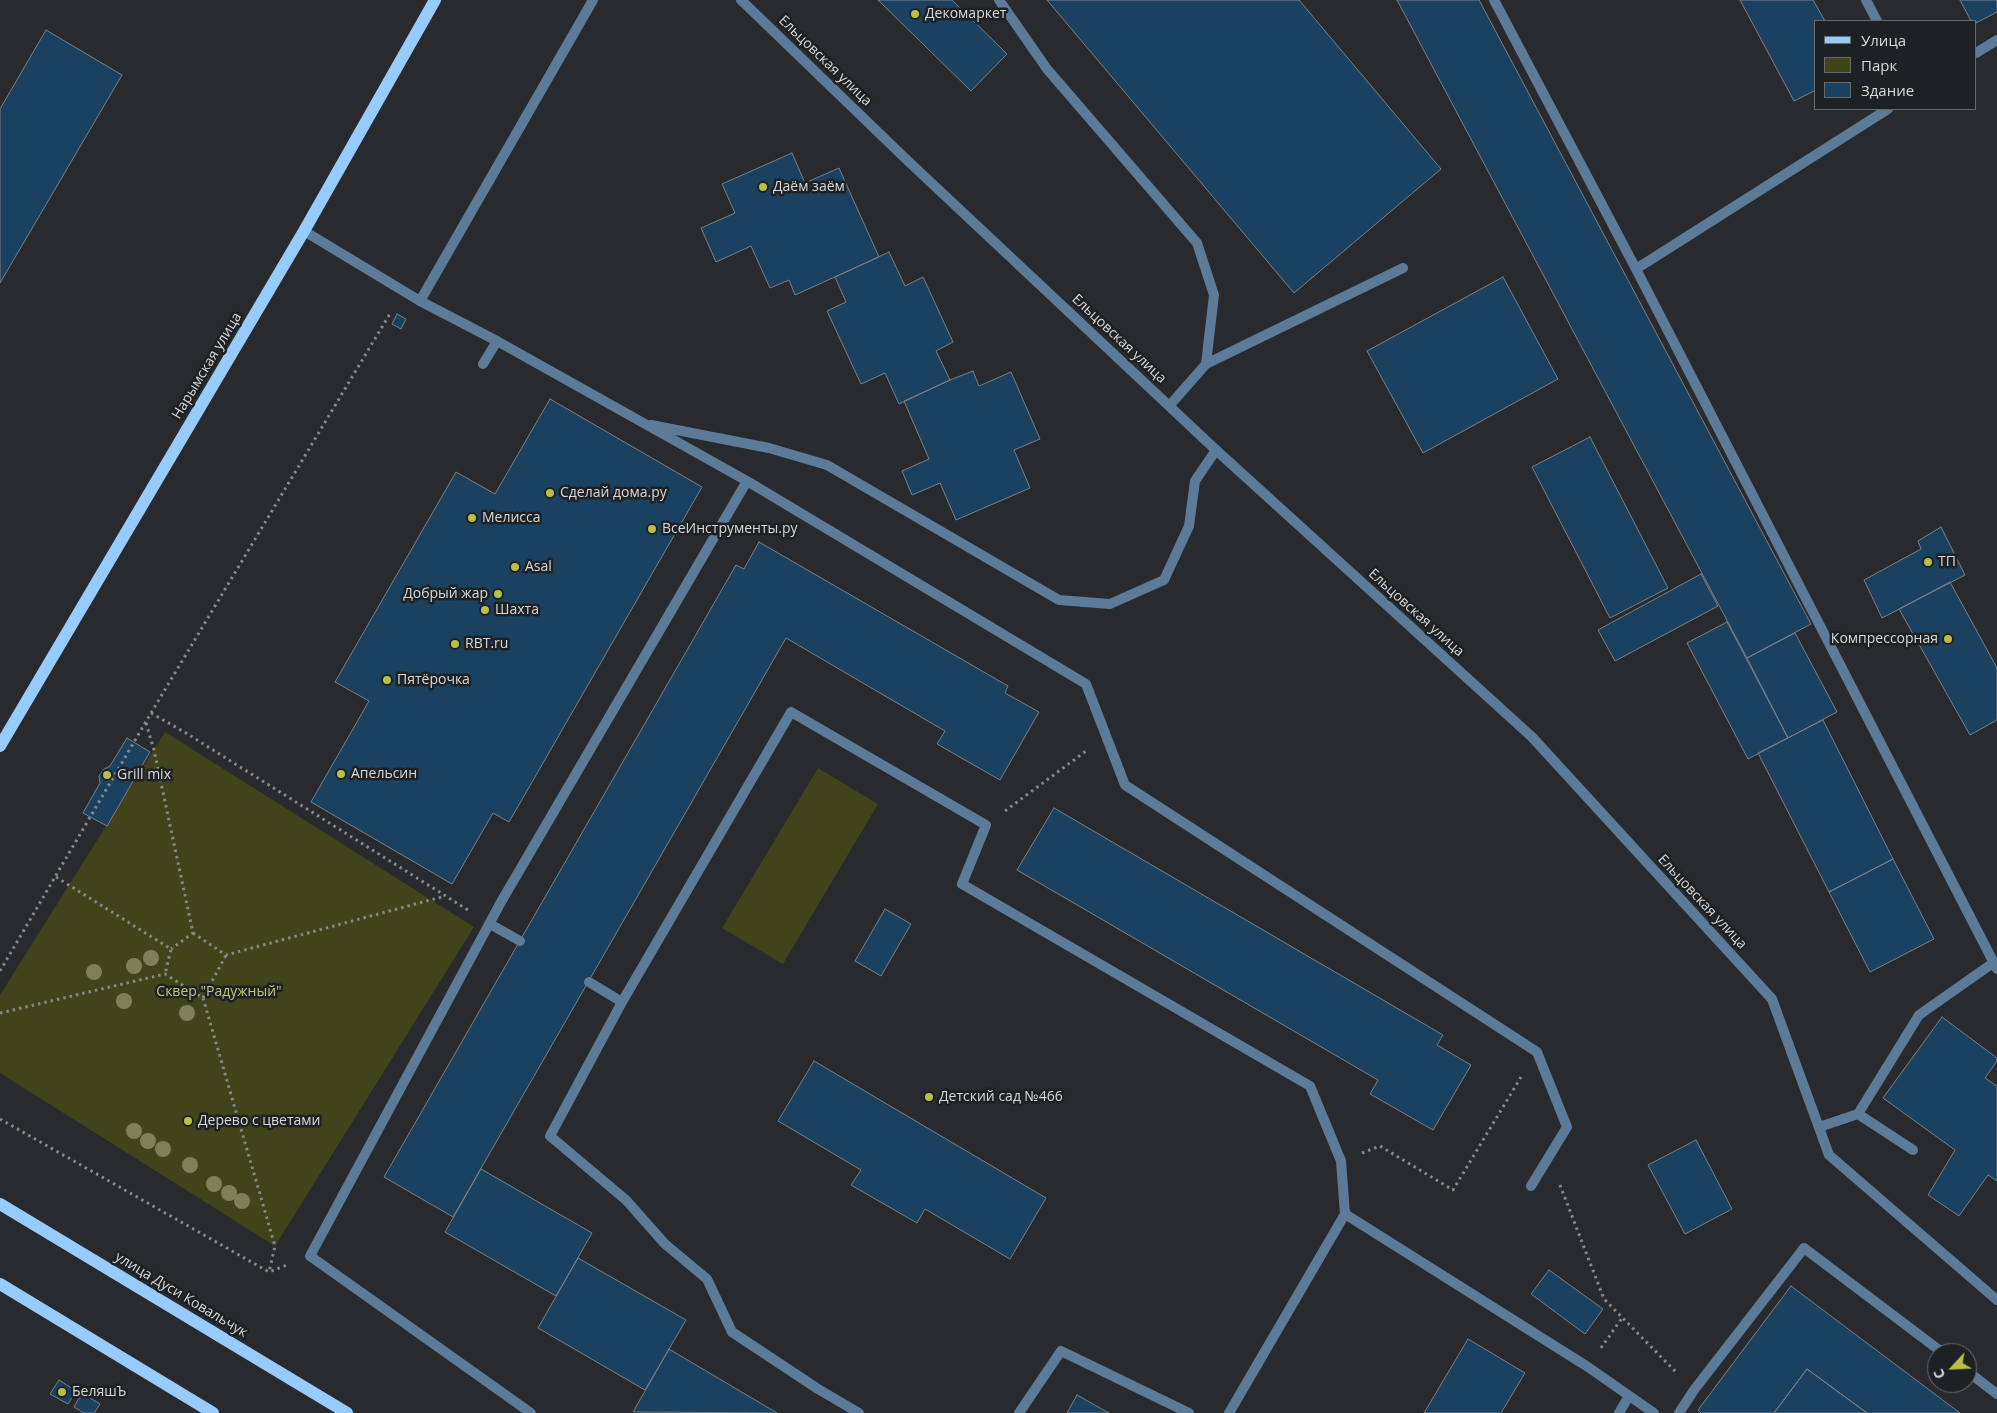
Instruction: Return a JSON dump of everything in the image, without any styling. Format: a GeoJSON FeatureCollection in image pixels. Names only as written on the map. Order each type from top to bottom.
{"type":"FeatureCollection","features":[{"type":"Feature","properties":{"kind":"main road","name":"Нарымская улица"},"geometry":{"type":"LineString","coordinates":[[0,746],[304,231],[435,0]]}},
{"type":"Feature","properties":{"kind":"main road","name":"улица Дуси Ковальчук"},"geometry":{"type":"LineString","coordinates":[[0,1204],[347,1413]]}},
{"type":"Feature","properties":{"kind":"main road"},"geometry":{"type":"LineString","coordinates":[[0,1284],[213,1413]]}},
{"type":"Feature","properties":{"kind":"street"},"geometry":{"type":"LineString","coordinates":[[420,301],[593,0]]}},
{"type":"Feature","properties":{"kind":"street","name":"Ельцовская улица"},"geometry":{"type":"LineString","coordinates":[[742,0],[908,161],[1216,450],[1532,737],[1772,999],[1829,1155],[1997,1300]]}},
{"type":"Feature","properties":{"kind":"street"},"geometry":{"type":"LineString","coordinates":[[999,0],[1047,68],[1197,243],[1214,295],[1206,364]]}},
{"type":"Feature","properties":{"kind":"street"},"geometry":{"type":"LineString","coordinates":[[1494,0],[1636,269],[1995,966],[1919,1015],[1858,1114],[1819,1126]]}},
{"type":"Feature","properties":{"kind":"street"},"geometry":{"type":"LineString","coordinates":[[1866,0],[1876,20]]}},
{"type":"Feature","properties":{"kind":"street"},"geometry":{"type":"LineString","coordinates":[[1977,52],[1997,40]]}},
{"type":"Feature","properties":{"kind":"street"},"geometry":{"type":"LineString","coordinates":[[1636,269],[1886,110]]}},
{"type":"Feature","properties":{"kind":"street"},"geometry":{"type":"LineString","coordinates":[[304,231],[420,301],[497,341],[747,481],[1086,684],[1125,785],[1537,1052],[1567,1127],[1531,1186]]}},
{"type":"Feature","properties":{"kind":"street"},"geometry":{"type":"LineString","coordinates":[[1170,405],[1206,364],[1403,268]]}},
{"type":"Feature","properties":{"kind":"street"},"geometry":{"type":"LineString","coordinates":[[483,364],[497,341]]}},
{"type":"Feature","properties":{"kind":"street"},"geometry":{"type":"LineString","coordinates":[[643,423],[769,448],[827,465],[1060,600],[1110,604],[1164,580],[1189,526],[1194,481],[1216,450]]}},
{"type":"Feature","properties":{"kind":"street"},"geometry":{"type":"LineString","coordinates":[[531,1413],[310,1256],[490,924],[747,481]]}},
{"type":"Feature","properties":{"kind":"street"},"geometry":{"type":"LineString","coordinates":[[859,1413],[818,1389],[732,1332],[707,1279],[665,1244],[626,1200],[550,1136],[622,1002],[791,712],[986,825],[962,884],[1310,1086],[1341,1161],[1345,1214],[1228,1413]]}},
{"type":"Feature","properties":{"kind":"street"},"geometry":{"type":"LineString","coordinates":[[490,924],[520,940]]}},
{"type":"Feature","properties":{"kind":"street"},"geometry":{"type":"LineString","coordinates":[[589,982],[622,1002]]}},
{"type":"Feature","properties":{"kind":"street"},"geometry":{"type":"LineString","coordinates":[[1858,1114],[1913,1150]]}},
{"type":"Feature","properties":{"kind":"street"},"geometry":{"type":"LineString","coordinates":[[1345,1214],[1588,1367],[1654,1413]]}},
{"type":"Feature","properties":{"kind":"street"},"geometry":{"type":"LineString","coordinates":[[1679,1413],[1694,1390],[1804,1248],[1930,1343]]}},
{"type":"Feature","properties":{"kind":"street"},"geometry":{"type":"LineString","coordinates":[[1019,1413],[1061,1351],[1189,1413]]}},
{"type":"Feature","properties":{"kind":"street"},"geometry":{"type":"LineString","coordinates":[[1977,1379],[1997,1394]]}},
{"type":"Feature","properties":{"kind":"street"},"geometry":{"type":"LineString","coordinates":[[1619,1413],[1629,1396]]}},
{"type":"Feature","properties":{"kind":"path"},"geometry":{"type":"LineString","coordinates":[[0,971],[151,713],[404,291]]}},
{"type":"Feature","properties":{"kind":"path"},"geometry":{"type":"LineString","coordinates":[[151,713],[490,924]]}},
{"type":"Feature","properties":{"kind":"path"},"geometry":{"type":"LineString","coordinates":[[146,723],[154,750],[193,932],[226,955]]}},
{"type":"Feature","properties":{"kind":"path"},"geometry":{"type":"LineString","coordinates":[[986,825],[1106,736]]}},
{"type":"Feature","properties":{"kind":"path"},"geometry":{"type":"LineString","coordinates":[[56,877],[171,949]]}},
{"type":"Feature","properties":{"kind":"path"},"geometry":{"type":"LineString","coordinates":[[203,998],[226,955],[446,896]]}},
{"type":"Feature","properties":{"kind":"path"},"geometry":{"type":"LineString","coordinates":[[165,974],[171,949],[193,932]]}},
{"type":"Feature","properties":{"kind":"path"},"geometry":{"type":"LineString","coordinates":[[0,1013],[165,974],[203,998],[275,1246],[270,1272]]}},
{"type":"Feature","properties":{"kind":"path"},"geometry":{"type":"LineString","coordinates":[[1341,1161],[1380,1146],[1452,1190],[1537,1052]]}},
{"type":"Feature","properties":{"kind":"path"},"geometry":{"type":"LineString","coordinates":[[0,1119],[270,1272]]}},
{"type":"Feature","properties":{"kind":"path"},"geometry":{"type":"LineString","coordinates":[[1548,1156],[1604,1299],[1694,1390]]}},
{"type":"Feature","properties":{"kind":"path"},"geometry":{"type":"LineString","coordinates":[[270,1272],[310,1256]]}},
{"type":"Feature","properties":{"kind":"path"},"geometry":{"type":"LineString","coordinates":[[1588,1367],[1622,1318]]}},
{"type":"Feature","properties":{"kind":"green space","name":"Сквер \"Радужный\""},"geometry":{"type":"Polygon","coordinates":[[[165,732],[474,927],[275,1246],[0,1073],[0,995],[165,732]]]}},
{"type":"Feature","properties":{"kind":"green space"},"geometry":{"type":"Polygon","coordinates":[[[818,768],[878,804],[783,964],[722,928],[818,768]]]}},
{"type":"Feature","properties":{"kind":"building"},"geometry":{"type":"Polygon","coordinates":[[[878,0],[952,0],[1007,54],[971,91],[878,0]]]}},
{"type":"Feature","properties":{"kind":"building"},"geometry":{"type":"Polygon","coordinates":[[[1047,0],[1299,0],[1441,169],[1294,293],[1047,0]]]}},
{"type":"Feature","properties":{"kind":"building"},"geometry":{"type":"Polygon","coordinates":[[[1397,0],[1479,0],[1811,624],[1747,658],[1397,0]]]}},
{"type":"Feature","properties":{"kind":"building"},"geometry":{"type":"Polygon","coordinates":[[[1740,0],[1813,0],[1824,20],[1814,20],[1814,91],[1794,101],[1740,0]]]}},
{"type":"Feature","properties":{"kind":"building"},"geometry":{"type":"Polygon","coordinates":[[[1960,0],[1997,0],[1997,12],[1977,22],[1977,20],[1970,20],[1960,0]]]}},
{"type":"Feature","properties":{"kind":"building"},"geometry":{"type":"Polygon","coordinates":[[[46,30],[122,75],[0,283],[0,109],[46,30]]]}},
{"type":"Feature","properties":{"kind":"building"},"geometry":{"type":"Polygon","coordinates":[[[792,153],[805,183],[839,168],[879,257],[795,295],[789,280],[770,288],[751,246],[716,262],[701,228],[735,213],[722,184],[792,153]]]}},
{"type":"Feature","properties":{"kind":"building"},"geometry":{"type":"Polygon","coordinates":[[[889,252],[905,286],[923,277],[953,342],[936,351],[950,380],[899,404],[885,373],[861,384],[827,311],[846,302],[835,277],[889,252]]]}},
{"type":"Feature","properties":{"kind":"building"},"geometry":{"type":"Polygon","coordinates":[[[1503,277],[1558,379],[1423,453],[1367,351],[1503,277]]]}},
{"type":"Feature","properties":{"kind":"building"},"geometry":{"type":"Polygon","coordinates":[[[397,314],[406,319],[401,329],[392,324],[397,314]]]}},
{"type":"Feature","properties":{"kind":"building"},"geometry":{"type":"Polygon","coordinates":[[[973,371],[979,386],[1011,372],[1040,439],[1014,450],[1030,488],[956,520],[940,483],[912,495],[902,471],[929,459],[904,401],[973,371]]]}},
{"type":"Feature","properties":{"kind":"building"},"geometry":{"type":"Polygon","coordinates":[[[550,399],[702,487],[509,822],[493,813],[452,884],[311,802],[369,701],[335,682],[456,472],[495,494],[550,399]]]}},
{"type":"Feature","properties":{"kind":"building"},"geometry":{"type":"Polygon","coordinates":[[[1590,437],[1668,588],[1610,618],[1532,467],[1590,437]]]}},
{"type":"Feature","properties":{"kind":"building","name":"ТП"},"geometry":{"type":"Polygon","coordinates":[[[1941,527],[1965,575],[1882,618],[1864,580],[1921,549],[1918,541],[1941,527]]]}},
{"type":"Feature","properties":{"kind":"building"},"geometry":{"type":"Polygon","coordinates":[[[759,542],[1008,686],[1005,693],[1039,712],[1000,780],[937,744],[945,731],[786,638],[453,1217],[384,1177],[736,565],[744,569],[759,542]]]}},
{"type":"Feature","properties":{"kind":"building"},"geometry":{"type":"Polygon","coordinates":[[[1701,574],[1718,606],[1615,661],[1598,630],[1701,574]]]}},
{"type":"Feature","properties":{"kind":"building","name":"Компрессорная"},"geometry":{"type":"Polygon","coordinates":[[[1950,582],[1997,668],[1997,720],[1970,735],[1899,609],[1950,582]]]}},
{"type":"Feature","properties":{"kind":"building"},"geometry":{"type":"Polygon","coordinates":[[[1727,622],[1788,738],[1748,759],[1687,643],[1727,622]]]}},
{"type":"Feature","properties":{"kind":"building"},"geometry":{"type":"Polygon","coordinates":[[[1795,633],[1837,712],[1788,738],[1747,658],[1795,633]]]}},
{"type":"Feature","properties":{"kind":"building"},"geometry":{"type":"Polygon","coordinates":[[[1823,720],[1893,859],[1829,892],[1758,753],[1823,720]]]}},
{"type":"Feature","properties":{"kind":"building"},"geometry":{"type":"Polygon","coordinates":[[[127,738],[150,752],[107,826],[83,813],[100,783],[99,776],[104,769],[110,766],[127,738]]]}},
{"type":"Feature","properties":{"kind":"building"},"geometry":{"type":"Polygon","coordinates":[[[1054,808],[1443,1035],[1437,1045],[1471,1065],[1433,1130],[1370,1094],[1378,1080],[1017,870],[1054,808]]]}},
{"type":"Feature","properties":{"kind":"building"},"geometry":{"type":"Polygon","coordinates":[[[1893,859],[1934,939],[1870,972],[1829,892],[1893,859]]]}},
{"type":"Feature","properties":{"kind":"building"},"geometry":{"type":"Polygon","coordinates":[[[885,909],[911,924],[881,976],[855,961],[885,909]]]}},
{"type":"Feature","properties":{"kind":"building"},"geometry":{"type":"Polygon","coordinates":[[[1942,1017],[1997,1058],[1997,1061],[1985,1078],[1997,1086],[1997,1181],[1988,1175],[1959,1216],[1928,1195],[1955,1150],[1883,1098],[1942,1017]]]}},
{"type":"Feature","properties":{"kind":"building"},"geometry":{"type":"Polygon","coordinates":[[[814,1061],[1046,1198],[1010,1259],[925,1209],[917,1223],[851,1185],[861,1170],[778,1121],[814,1061]]]}},
{"type":"Feature","properties":{"kind":"building"},"geometry":{"type":"Polygon","coordinates":[[[1696,1140],[1732,1209],[1685,1234],[1648,1165],[1696,1140]]]}},
{"type":"Feature","properties":{"kind":"building"},"geometry":{"type":"Polygon","coordinates":[[[481,1169],[592,1233],[556,1296],[445,1232],[481,1169]]]}},
{"type":"Feature","properties":{"kind":"building"},"geometry":{"type":"Polygon","coordinates":[[[578,1258],[686,1320],[645,1390],[538,1328],[578,1258]]]}},
{"type":"Feature","properties":{"kind":"building"},"geometry":{"type":"Polygon","coordinates":[[[1549,1270],[1603,1309],[1585,1334],[1531,1294],[1549,1270]]]}},
{"type":"Feature","properties":{"kind":"building"},"geometry":{"type":"Polygon","coordinates":[[[1791,1286],[1927,1388],[1927,1393],[1933,1393],[1960,1413],[1867,1413],[1807,1369],[1774,1413],[1701,1413],[1698,1410],[1791,1286]]]}},
{"type":"Feature","properties":{"kind":"building"},"geometry":{"type":"Polygon","coordinates":[[[1468,1339],[1525,1373],[1501,1413],[1424,1413],[1468,1339]]]}},
{"type":"Feature","properties":{"kind":"building"},"geometry":{"type":"Polygon","coordinates":[[[669,1349],[777,1413],[633,1412],[669,1349]]]}},
{"type":"Feature","properties":{"kind":"building"},"geometry":{"type":"Polygon","coordinates":[[[1807,1369],[1867,1413],[1774,1413],[1807,1369]]]}},
{"type":"Feature","properties":{"kind":"building"},"geometry":{"type":"Polygon","coordinates":[[[59,1380],[76,1391],[68,1404],[50,1394],[59,1380]]]}},
{"type":"Feature","properties":{"kind":"building"},"geometry":{"type":"Polygon","coordinates":[[[82,1393],[100,1404],[94,1413],[84,1413],[74,1407],[82,1393]]]}},
{"type":"Feature","properties":{"kind":"building"},"geometry":{"type":"Polygon","coordinates":[[[1077,1395],[1109,1413],[1067,1413],[1077,1395]]]}},
{"type":"Feature","properties":{"kind":"place","name":"Декомаркет"},"geometry":{"type":"Point","coordinates":[915,14]}},
{"type":"Feature","properties":{"kind":"place","name":"Даём заём"},"geometry":{"type":"Point","coordinates":[763,187]}},
{"type":"Feature","properties":{"kind":"place","name":"Сделай дома.ру"},"geometry":{"type":"Point","coordinates":[550,493]}},
{"type":"Feature","properties":{"kind":"place","name":"Мелисса"},"geometry":{"type":"Point","coordinates":[472,518]}},
{"type":"Feature","properties":{"kind":"place","name":"ВсеИнструменты.ру"},"geometry":{"type":"Point","coordinates":[652,529]}},
{"type":"Feature","properties":{"kind":"place","name":"ТП"},"geometry":{"type":"Point","coordinates":[1928,562]}},
{"type":"Feature","properties":{"kind":"place","name":"Asal"},"geometry":{"type":"Point","coordinates":[515,567]}},
{"type":"Feature","properties":{"kind":"place","name":"Добрый жар"},"geometry":{"type":"Point","coordinates":[498,594]}},
{"type":"Feature","properties":{"kind":"place","name":"Шахта"},"geometry":{"type":"Point","coordinates":[485,610]}},
{"type":"Feature","properties":{"kind":"place","name":"Компрессорная"},"geometry":{"type":"Point","coordinates":[1948,639]}},
{"type":"Feature","properties":{"kind":"place","name":"RBT.ru"},"geometry":{"type":"Point","coordinates":[455,644]}},
{"type":"Feature","properties":{"kind":"place","name":"Пятёрочка"},"geometry":{"type":"Point","coordinates":[387,680]}},
{"type":"Feature","properties":{"kind":"place","name":"Апельсин"},"geometry":{"type":"Point","coordinates":[341,774]}},
{"type":"Feature","properties":{"kind":"place","name":"Grill mix"},"geometry":{"type":"Point","coordinates":[107,775]}},
{"type":"Feature","properties":{"kind":"place","name":"Детский сад №466"},"geometry":{"type":"Point","coordinates":[929,1097]}},
{"type":"Feature","properties":{"kind":"place","name":"Дерево с цветами"},"geometry":{"type":"Point","coordinates":[188,1121]}},
{"type":"Feature","properties":{"kind":"place","name":"БеляшЪ"},"geometry":{"type":"Point","coordinates":[62,1392]}}]}
